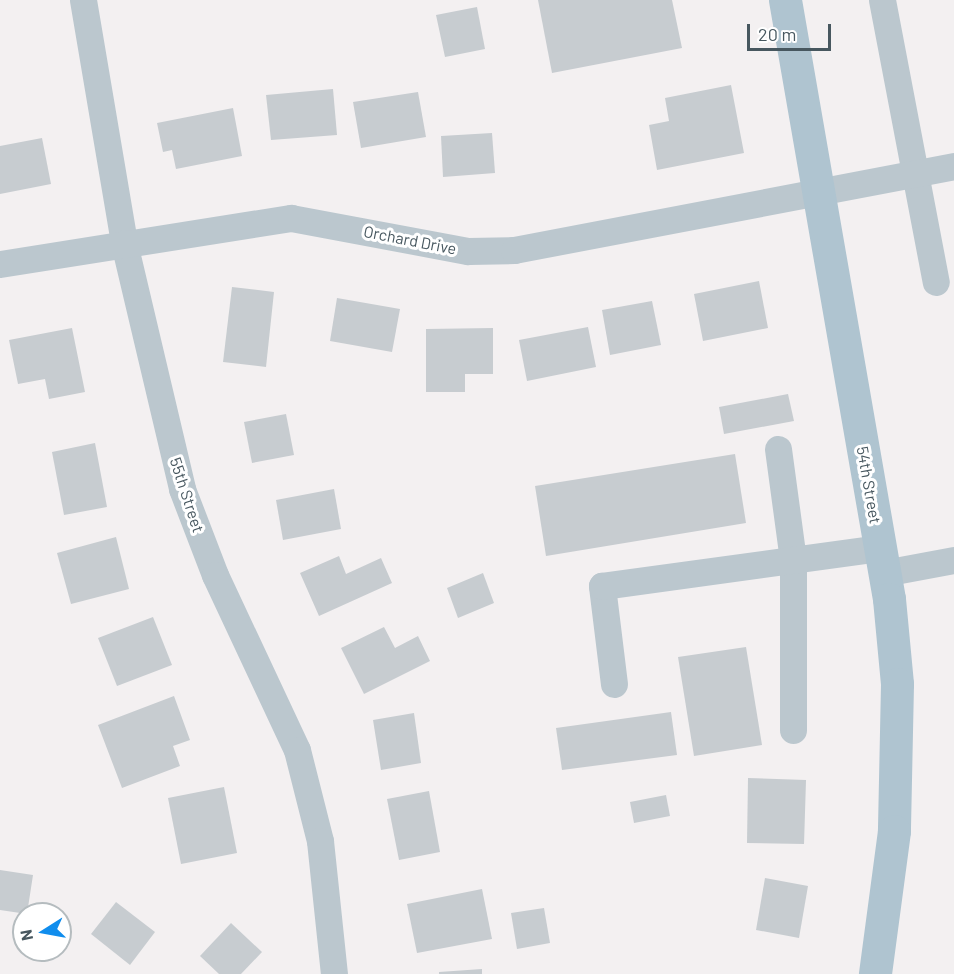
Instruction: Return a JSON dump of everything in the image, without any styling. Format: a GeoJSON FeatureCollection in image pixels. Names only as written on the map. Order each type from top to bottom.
{"type":"FeatureCollection","features":[{"type":"Feature","properties":{"kind":"main road","name":"54th Street"},"geometry":{"type":"LineString","coordinates":[[785,0],[882,561],[897,684],[894,820],[874,974]]}},
{"type":"Feature","properties":{"kind":"street","name":"55th Street"},"geometry":{"type":"LineString","coordinates":[[83,0],[124,243],[182,489],[215,576],[297,750],[320,840],[334,974]]}},
{"type":"Feature","properties":{"kind":"street"},"geometry":{"type":"LineString","coordinates":[[882,0],[936,282]]}},
{"type":"Feature","properties":{"kind":"street","name":"Orchard Drive"},"geometry":{"type":"LineString","coordinates":[[0,264],[291,218],[468,251],[514,250],[954,166]]}},
{"type":"Feature","properties":{"kind":"street"},"geometry":{"type":"LineString","coordinates":[[778,449],[793,560],[793,730]]}},
{"type":"Feature","properties":{"kind":"street"},"geometry":{"type":"LineString","coordinates":[[614,684],[602,586],[793,560],[954,560]]}},
{"type":"Feature","properties":{"kind":"building"},"geometry":{"type":"Polygon","coordinates":[[[538,0],[672,0],[682,48],[552,73],[538,0]]]}},
{"type":"Feature","properties":{"kind":"building"},"geometry":{"type":"Polygon","coordinates":[[[477,7],[485,49],[445,57],[436,15],[477,7]]]}},
{"type":"Feature","properties":{"kind":"building"},"geometry":{"type":"Polygon","coordinates":[[[731,85],[744,153],[657,170],[649,125],[669,121],[665,98],[731,85]]]}},
{"type":"Feature","properties":{"kind":"building"},"geometry":{"type":"Polygon","coordinates":[[[333,89],[337,135],[271,140],[266,95],[333,89]]]}},
{"type":"Feature","properties":{"kind":"building"},"geometry":{"type":"Polygon","coordinates":[[[418,92],[426,137],[361,148],[353,102],[418,92]]]}},
{"type":"Feature","properties":{"kind":"building"},"geometry":{"type":"Polygon","coordinates":[[[233,108],[242,156],[176,169],[172,150],[163,152],[157,123],[233,108]]]}},
{"type":"Feature","properties":{"kind":"building"},"geometry":{"type":"Polygon","coordinates":[[[492,133],[495,173],[443,177],[441,136],[492,133]]]}},
{"type":"Feature","properties":{"kind":"building"},"geometry":{"type":"Polygon","coordinates":[[[42,138],[51,184],[0,194],[0,146],[42,138]]]}},
{"type":"Feature","properties":{"kind":"building"},"geometry":{"type":"Polygon","coordinates":[[[759,281],[768,328],[703,341],[694,294],[759,281]]]}},
{"type":"Feature","properties":{"kind":"building"},"geometry":{"type":"Polygon","coordinates":[[[232,287],[274,292],[266,367],[223,362],[232,287]]]}},
{"type":"Feature","properties":{"kind":"building"},"geometry":{"type":"Polygon","coordinates":[[[337,298],[400,309],[392,352],[330,341],[337,298]]]}},
{"type":"Feature","properties":{"kind":"building"},"geometry":{"type":"Polygon","coordinates":[[[652,301],[661,345],[610,355],[602,310],[652,301]]]}},
{"type":"Feature","properties":{"kind":"building"},"geometry":{"type":"Polygon","coordinates":[[[588,327],[596,367],[527,381],[519,340],[588,327]]]}},
{"type":"Feature","properties":{"kind":"building"},"geometry":{"type":"Polygon","coordinates":[[[72,328],[85,392],[49,399],[45,379],[18,384],[9,340],[72,328]]]}},
{"type":"Feature","properties":{"kind":"building"},"geometry":{"type":"Polygon","coordinates":[[[493,328],[493,374],[465,374],[465,392],[426,392],[426,329],[493,328]]]}},
{"type":"Feature","properties":{"kind":"building"},"geometry":{"type":"Polygon","coordinates":[[[788,394],[794,421],[724,434],[719,407],[788,394]]]}},
{"type":"Feature","properties":{"kind":"building"},"geometry":{"type":"Polygon","coordinates":[[[286,414],[294,455],[252,463],[244,422],[286,414]]]}},
{"type":"Feature","properties":{"kind":"building"},"geometry":{"type":"Polygon","coordinates":[[[95,443],[107,507],[64,515],[52,452],[95,443]]]}},
{"type":"Feature","properties":{"kind":"building"},"geometry":{"type":"Polygon","coordinates":[[[735,454],[746,523],[546,556],[535,486],[735,454]]]}},
{"type":"Feature","properties":{"kind":"building"},"geometry":{"type":"Polygon","coordinates":[[[334,489],[341,529],[283,540],[276,500],[334,489]]]}},
{"type":"Feature","properties":{"kind":"building"},"geometry":{"type":"Polygon","coordinates":[[[116,537],[129,589],[71,604],[57,553],[116,537]]]}},
{"type":"Feature","properties":{"kind":"building"},"geometry":{"type":"Polygon","coordinates":[[[339,556],[346,574],[381,558],[392,583],[319,616],[300,573],[339,556]]]}},
{"type":"Feature","properties":{"kind":"building"},"geometry":{"type":"Polygon","coordinates":[[[483,573],[494,603],[458,618],[447,588],[483,573]]]}},
{"type":"Feature","properties":{"kind":"building"},"geometry":{"type":"Polygon","coordinates":[[[153,617],[172,665],[117,686],[98,638],[153,617]]]}},
{"type":"Feature","properties":{"kind":"building"},"geometry":{"type":"Polygon","coordinates":[[[384,627],[395,648],[418,636],[430,661],[364,694],[341,648],[384,627]]]}},
{"type":"Feature","properties":{"kind":"building"},"geometry":{"type":"Polygon","coordinates":[[[746,647],[762,745],[694,756],[678,657],[746,647]]]}},
{"type":"Feature","properties":{"kind":"building"},"geometry":{"type":"Polygon","coordinates":[[[174,696],[190,740],[173,746],[180,766],[122,788],[98,725],[174,696]]]}},
{"type":"Feature","properties":{"kind":"building"},"geometry":{"type":"Polygon","coordinates":[[[671,712],[677,755],[562,770],[556,728],[671,712]]]}},
{"type":"Feature","properties":{"kind":"building"},"geometry":{"type":"Polygon","coordinates":[[[414,713],[421,763],[381,770],[373,720],[414,713]]]}},
{"type":"Feature","properties":{"kind":"building"},"geometry":{"type":"Polygon","coordinates":[[[748,778],[806,780],[804,844],[747,843],[748,778]]]}},
{"type":"Feature","properties":{"kind":"building"},"geometry":{"type":"Polygon","coordinates":[[[224,787],[237,853],[181,864],[168,798],[224,787]]]}},
{"type":"Feature","properties":{"kind":"building"},"geometry":{"type":"Polygon","coordinates":[[[429,791],[440,852],[399,860],[387,799],[429,791]]]}},
{"type":"Feature","properties":{"kind":"building"},"geometry":{"type":"Polygon","coordinates":[[[666,795],[670,816],[634,823],[630,802],[666,795]]]}},
{"type":"Feature","properties":{"kind":"building"},"geometry":{"type":"Polygon","coordinates":[[[0,870],[33,875],[29,902],[12,902],[12,912],[0,910],[0,870]]]}},
{"type":"Feature","properties":{"kind":"building"},"geometry":{"type":"Polygon","coordinates":[[[765,878],[808,886],[799,938],[756,930],[765,878]]]}},
{"type":"Feature","properties":{"kind":"building"},"geometry":{"type":"Polygon","coordinates":[[[482,889],[492,939],[417,953],[407,904],[482,889]]]}},
{"type":"Feature","properties":{"kind":"building"},"geometry":{"type":"Polygon","coordinates":[[[116,902],[155,932],[130,965],[91,934],[116,902]]]}},
{"type":"Feature","properties":{"kind":"building"},"geometry":{"type":"Polygon","coordinates":[[[544,908],[550,943],[517,949],[511,913],[544,908]]]}},
{"type":"Feature","properties":{"kind":"building"},"geometry":{"type":"Polygon","coordinates":[[[231,923],[262,952],[241,974],[219,974],[200,956],[231,923]]]}},
{"type":"Feature","properties":{"kind":"building"},"geometry":{"type":"Polygon","coordinates":[[[482,969],[482,974],[439,974],[439,972],[482,969]]]}}]}
